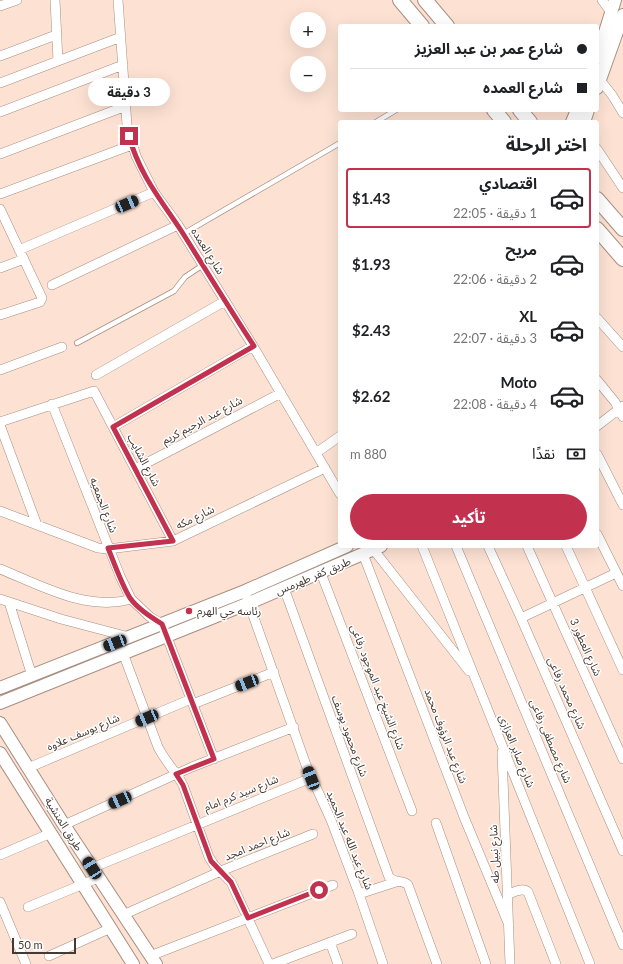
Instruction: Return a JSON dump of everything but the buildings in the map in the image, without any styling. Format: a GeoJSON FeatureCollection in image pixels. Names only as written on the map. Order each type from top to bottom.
{"type":"FeatureCollection","features":[{"type":"Feature","properties":{"kind":"main road"},"geometry":{"type":"LineString","coordinates":[[404,5],[411,10],[417,8],[421,4],[422,0]]}},
{"type":"Feature","properties":{"kind":"main road"},"geometry":{"type":"LineString","coordinates":[[425,0],[445,24]]}},
{"type":"Feature","properties":{"kind":"main road"},"geometry":{"type":"LineString","coordinates":[[404,5],[420,24]]}},
{"type":"Feature","properties":{"kind":"main road"},"geometry":{"type":"LineString","coordinates":[[522,112],[528,120]]}},
{"type":"Feature","properties":{"kind":"main road"},"geometry":{"type":"LineString","coordinates":[[599,201],[623,229]]}},
{"type":"Feature","properties":{"kind":"main road"},"geometry":{"type":"LineString","coordinates":[[599,231],[623,259]]}},
{"type":"Feature","properties":{"kind":"street"},"geometry":{"type":"LineString","coordinates":[[0,6],[17,0]]}},
{"type":"Feature","properties":{"kind":"street"},"geometry":{"type":"LineString","coordinates":[[55,0],[58,61]]}},
{"type":"Feature","properties":{"kind":"street","name":"شارع العمده"},"geometry":{"type":"LineString","coordinates":[[118,0],[128,126],[132,145],[140,167],[154,192],[178,225],[254,346],[338,491]]}},
{"type":"Feature","properties":{"kind":"street"},"geometry":{"type":"LineString","coordinates":[[599,79],[622,23],[613,6],[602,0]]}},
{"type":"Feature","properties":{"kind":"street"},"geometry":{"type":"LineString","coordinates":[[599,52],[613,6]]}},
{"type":"Feature","properties":{"kind":"street"},"geometry":{"type":"LineString","coordinates":[[0,56],[56,35]]}},
{"type":"Feature","properties":{"kind":"street"},"geometry":{"type":"LineString","coordinates":[[0,83],[121,37]]}},
{"type":"Feature","properties":{"kind":"street"},"geometry":{"type":"LineString","coordinates":[[0,112],[123,65]]}},
{"type":"Feature","properties":{"kind":"street"},"geometry":{"type":"LineString","coordinates":[[599,82],[623,113]]}},
{"type":"Feature","properties":{"kind":"street"},"geometry":{"type":"LineString","coordinates":[[0,154],[126,106]]}},
{"type":"Feature","properties":{"kind":"street"},"geometry":{"type":"LineString","coordinates":[[0,194],[132,145]]}},
{"type":"Feature","properties":{"kind":"street"},"geometry":{"type":"LineString","coordinates":[[599,152],[623,188]]}},
{"type":"Feature","properties":{"kind":"street"},"geometry":{"type":"LineString","coordinates":[[19,250],[154,192]]}},
{"type":"Feature","properties":{"kind":"street"},"geometry":{"type":"LineString","coordinates":[[0,209],[42,297],[40,302],[0,315]]}},
{"type":"Feature","properties":{"kind":"street"},"geometry":{"type":"LineString","coordinates":[[52,285],[178,225]]}},
{"type":"Feature","properties":{"kind":"street"},"geometry":{"type":"LineString","coordinates":[[0,268],[24,259]]}},
{"type":"Feature","properties":{"kind":"street"},"geometry":{"type":"LineString","coordinates":[[96,375],[225,302]]}},
{"type":"Feature","properties":{"kind":"street"},"geometry":{"type":"LineString","coordinates":[[599,320],[623,347]]}},
{"type":"Feature","properties":{"kind":"street"},"geometry":{"type":"LineString","coordinates":[[113,427],[254,346]]}},
{"type":"Feature","properties":{"kind":"street"},"geometry":{"type":"LineString","coordinates":[[0,370],[62,347]]}},
{"type":"Feature","properties":{"kind":"street"},"geometry":{"type":"LineString","coordinates":[[599,382],[622,411],[599,425]]}},
{"type":"Feature","properties":{"kind":"street","name":"شارع الشايب"},"geometry":{"type":"LineString","coordinates":[[52,404],[94,391],[173,541]]}},
{"type":"Feature","properties":{"kind":"street","name":"شارع عبد الرحيم كريم"},"geometry":{"type":"LineString","coordinates":[[135,469],[281,393]]}},
{"type":"Feature","properties":{"kind":"street"},"geometry":{"type":"LineString","coordinates":[[37,525],[0,423],[52,404]]}},
{"type":"Feature","properties":{"kind":"street","name":"شارع الجمعيه"},"geometry":{"type":"LineString","coordinates":[[52,404],[108,548],[131,599],[150,617],[162,624]]}},
{"type":"Feature","properties":{"kind":"street"},"geometry":{"type":"LineString","coordinates":[[316,453],[338,437]]}},
{"type":"Feature","properties":{"kind":"street"},"geometry":{"type":"LineString","coordinates":[[599,458],[623,505]]}},
{"type":"Feature","properties":{"kind":"street","name":"شارع مكه"},"geometry":{"type":"LineString","coordinates":[[0,511],[98,548],[173,541],[325,468]]}},
{"type":"Feature","properties":{"kind":"street"},"geometry":{"type":"LineString","coordinates":[[599,538],[623,586]]}},
{"type":"Feature","properties":{"kind":"street","name":"طريق كفر طهرمس"},"geometry":{"type":"LineString","coordinates":[[0,688],[245,591],[342,548]]}},
{"type":"Feature","properties":{"kind":"street","name":"شارع صابر العزازى"},"geometry":{"type":"LineString","coordinates":[[423,548],[590,964]]}},
{"type":"Feature","properties":{"kind":"street","name":"شارع مصطفى رفاعى"},"geometry":{"type":"LineString","coordinates":[[457,548],[623,945]]}},
{"type":"Feature","properties":{"kind":"street","name":"شارع محمد رفاعى"},"geometry":{"type":"LineString","coordinates":[[489,548],[623,851]]}},
{"type":"Feature","properties":{"kind":"street","name":"شارع العطور 3"},"geometry":{"type":"LineString","coordinates":[[527,548],[623,759]]}},
{"type":"Feature","properties":{"kind":"street"},"geometry":{"type":"LineString","coordinates":[[567,548],[623,670]]}},
{"type":"Feature","properties":{"kind":"street"},"geometry":{"type":"LineString","coordinates":[[372,550],[476,680]]}},
{"type":"Feature","properties":{"kind":"street","name":"طريق كفر طهرمس"},"geometry":{"type":"LineString","coordinates":[[0,703],[249,603],[372,550]]}},
{"type":"Feature","properties":{"kind":"street","name":"شارع عبد الرؤوف محمد"},"geometry":{"type":"LineString","coordinates":[[372,550],[464,817],[509,925]]}},
{"type":"Feature","properties":{"kind":"street"},"geometry":{"type":"LineString","coordinates":[[0,569],[79,599],[108,603],[131,599]]}},
{"type":"Feature","properties":{"kind":"street","name":"شارع الشيخ عبد الموجود رفاعى"},"geometry":{"type":"LineString","coordinates":[[321,572],[412,811]]}},
{"type":"Feature","properties":{"kind":"street"},"geometry":{"type":"LineString","coordinates":[[521,618],[616,573]]}},
{"type":"Feature","properties":{"kind":"street","name":"شارع محمود يوسف"},"geometry":{"type":"LineString","coordinates":[[284,588],[388,875],[391,879],[406,882],[410,889],[437,964]]}},
{"type":"Feature","properties":{"kind":"street","name":"شارع عبد الله عبد الحميد"},"geometry":{"type":"LineString","coordinates":[[245,591],[311,778],[328,811],[383,964]]}},
{"type":"Feature","properties":{"kind":"street"},"geometry":{"type":"LineString","coordinates":[[4,601],[129,638]]}},
{"type":"Feature","properties":{"kind":"street"},"geometry":{"type":"LineString","coordinates":[[4,601],[32,676]]}},
{"type":"Feature","properties":{"kind":"street"},"geometry":{"type":"LineString","coordinates":[[162,624],[214,759]]}},
{"type":"Feature","properties":{"kind":"street"},"geometry":{"type":"LineString","coordinates":[[123,653],[161,753],[183,785],[211,861],[231,882],[269,964]]}},
{"type":"Feature","properties":{"kind":"street","name":"شارع يوسف علاوه"},"geometry":{"type":"LineString","coordinates":[[28,768],[147,718],[274,672]]}},
{"type":"Feature","properties":{"kind":"street","name":"طريق المنشية"},"geometry":{"type":"LineString","coordinates":[[0,723],[64,825],[153,960]]}},
{"type":"Feature","properties":{"kind":"street"},"geometry":{"type":"LineString","coordinates":[[64,825],[176,774],[294,727]]}},
{"type":"Feature","properties":{"kind":"street","name":"شارع نبيل طه"},"geometry":{"type":"LineString","coordinates":[[501,744],[510,964]]}},
{"type":"Feature","properties":{"kind":"street","name":"طريق المنشية"},"geometry":{"type":"LineString","coordinates":[[0,753],[133,964]]}},
{"type":"Feature","properties":{"kind":"street","name":"شارع سيد كرم امام"},"geometry":{"type":"LineString","coordinates":[[28,907],[83,884],[95,873],[197,824],[311,778]]}},
{"type":"Feature","properties":{"kind":"street"},"geometry":{"type":"LineString","coordinates":[[436,823],[486,964]]}},
{"type":"Feature","properties":{"kind":"street"},"geometry":{"type":"LineString","coordinates":[[1,852],[51,833]]}},
{"type":"Feature","properties":{"kind":"street","name":"شارع احمد امجد"},"geometry":{"type":"LineString","coordinates":[[123,915],[313,834]]}},
{"type":"Feature","properties":{"kind":"street"},"geometry":{"type":"LineString","coordinates":[[359,894],[399,881]]}},
{"type":"Feature","properties":{"kind":"street"},"geometry":{"type":"LineString","coordinates":[[153,960],[248,918],[333,885]]}},
{"type":"Feature","properties":{"kind":"street"},"geometry":{"type":"LineString","coordinates":[[507,895],[522,890],[527,891],[556,964]]}},
{"type":"Feature","properties":{"kind":"street"},"geometry":{"type":"LineString","coordinates":[[0,902],[26,964]]}},
{"type":"Feature","properties":{"kind":"street"},"geometry":{"type":"LineString","coordinates":[[49,956],[111,928]]}},
{"type":"Feature","properties":{"kind":"street"},"geometry":{"type":"LineString","coordinates":[[273,964],[284,962],[352,934]]}},
{"type":"Feature","properties":{"kind":"street"},"geometry":{"type":"LineString","coordinates":[[330,942],[338,964]]}},
{"type":"Feature","properties":{"kind":"lane"},"geometry":{"type":"LineString","coordinates":[[379,120],[393,112]]}},
{"type":"Feature","properties":{"kind":"lane"},"geometry":{"type":"LineString","coordinates":[[183,234],[338,144]]}},
{"type":"Feature","properties":{"kind":"lane"},"geometry":{"type":"LineString","coordinates":[[77,343],[174,291],[185,277],[203,265]]}},
{"type":"Feature","properties":{"kind":"place","name":"رئاسه حي الهرم"},"geometry":{"type":"Point","coordinates":[189,611]}},
{"type":"Feature","properties":{"kind":"route"},"geometry":{"type":"LineString","coordinates":[[129,136],[140,167],[154,192],[178,225],[254,346],[113,427],[173,541],[108,548],[131,599],[150,617],[162,624],[214,759],[176,774],[183,785],[211,861],[231,882],[248,918],[319,890]]}}]}
